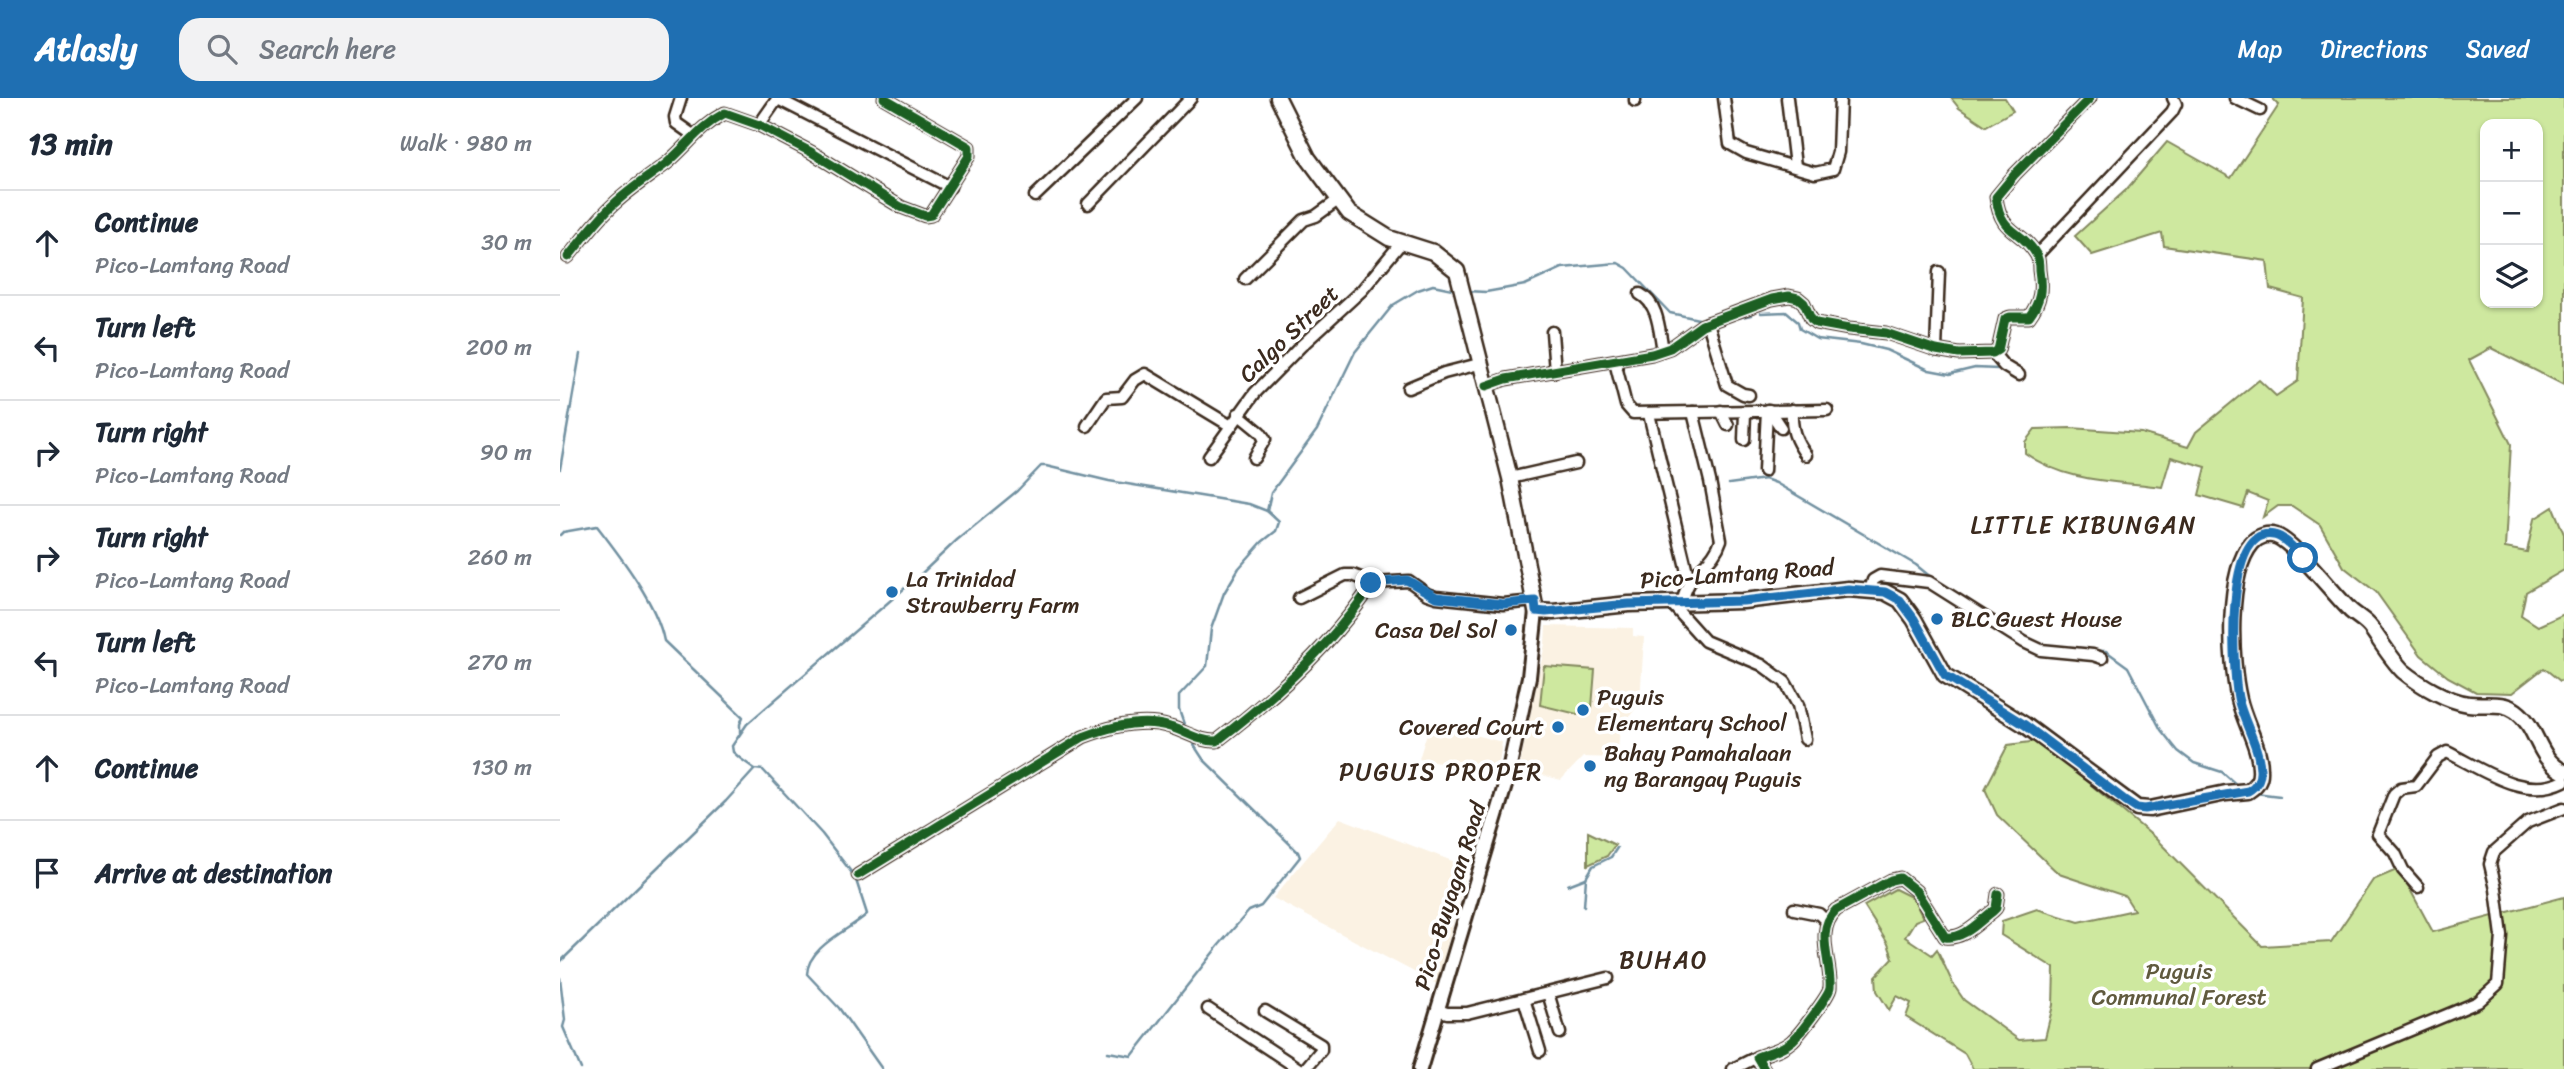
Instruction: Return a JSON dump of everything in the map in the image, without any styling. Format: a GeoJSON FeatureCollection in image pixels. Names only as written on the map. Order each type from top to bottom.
{"type":"FeatureCollection","features":[{"type":"Feature","properties":{"kind":"main road"},"geometry":{"type":"LineString","coordinates":[[1278,98],[1308,158],[1349,213],[1389,238],[1433,252],[1457,271],[1510,478],[1536,606]]}},
{"type":"Feature","properties":{"kind":"main road","name":"Pico-Lamtang Road"},"geometry":{"type":"LineString","coordinates":[[1536,606],[1553,612],[1743,601],[1816,591],[1885,592],[1900,600],[1914,619],[1945,675],[2025,725],[2137,808],[2150,809],[2248,791],[2259,779],[2258,754],[2238,698],[2233,645],[2234,611],[2238,575],[2247,552],[2257,538],[2274,535],[2303,558],[2368,625],[2403,670],[2452,699],[2469,704],[2512,708],[2527,723],[2546,759],[2564,772]]}},
{"type":"Feature","properties":{"kind":"main road","name":"Pico-Buyagan Road"},"geometry":{"type":"LineString","coordinates":[[1420,1069],[1442,1011],[1507,779],[1529,677],[1536,606]]}},
{"type":"Feature","properties":{"kind":"street"},"geometry":{"type":"LineString","coordinates":[[681,98],[675,117],[676,123],[693,135]]}},
{"type":"Feature","properties":{"kind":"street"},"geometry":{"type":"LineString","coordinates":[[759,125],[778,98],[950,187]]}},
{"type":"Feature","properties":{"kind":"street"},"geometry":{"type":"LineString","coordinates":[[568,257],[601,216],[669,161],[693,135],[714,118],[725,113],[759,125],[811,152],[879,194],[925,216],[933,214],[969,156],[969,147],[884,98]]}},
{"type":"Feature","properties":{"kind":"street"},"geometry":{"type":"LineString","coordinates":[[1035,196],[1137,98]]}},
{"type":"Feature","properties":{"kind":"street"},"geometry":{"type":"LineString","coordinates":[[1088,205],[1191,98]]}},
{"type":"Feature","properties":{"kind":"street"},"geometry":{"type":"LineString","coordinates":[[1724,98],[1730,144],[1746,153],[1815,173],[1833,169],[1838,152],[1840,98]]}},
{"type":"Feature","properties":{"kind":"street"},"geometry":{"type":"LineString","coordinates":[[1787,98],[1795,166]]}},
{"type":"Feature","properties":{"kind":"street"},"geometry":{"type":"LineString","coordinates":[[1486,386],[1507,379],[1615,362],[1663,350],[1708,323],[1772,299],[1788,296],[1798,298],[1804,303],[1811,319],[1816,323],[1849,330],[1886,333],[1936,351],[1959,354],[1993,353],[1997,350],[2005,319],[2029,317],[2042,289],[2037,255],[2005,225],[1998,214],[1996,197],[2090,98]]}},
{"type":"Feature","properties":{"kind":"street"},"geometry":{"type":"LineString","coordinates":[[2235,98],[2260,110]]}},
{"type":"Feature","properties":{"kind":"street"},"geometry":{"type":"LineString","coordinates":[[2037,255],[2172,112],[2177,100]]}},
{"type":"Feature","properties":{"kind":"street"},"geometry":{"type":"LineString","coordinates":[[1245,279],[1304,220],[1316,216],[1338,200]]}},
{"type":"Feature","properties":{"kind":"street","name":"Calgo Street"},"geometry":{"type":"LineString","coordinates":[[1209,457],[1238,414],[1286,360],[1362,290],[1401,243]]}},
{"type":"Feature","properties":{"kind":"street"},"geometry":{"type":"LineString","coordinates":[[1936,351],[1939,272]]}},
{"type":"Feature","properties":{"kind":"street"},"geometry":{"type":"LineString","coordinates":[[1640,294],[1649,299],[1654,308],[1663,350]]}},
{"type":"Feature","properties":{"kind":"street"},"geometry":{"type":"LineString","coordinates":[[1708,323],[1727,385],[1749,395]]}},
{"type":"Feature","properties":{"kind":"street"},"geometry":{"type":"LineString","coordinates":[[1552,332],[1555,372]]}},
{"type":"Feature","properties":{"kind":"street"},"geometry":{"type":"LineString","coordinates":[[1993,353],[2004,366],[2019,374]]}},
{"type":"Feature","properties":{"kind":"street"},"geometry":{"type":"LineString","coordinates":[[1615,362],[1627,409],[1633,413],[1827,410]]}},
{"type":"Feature","properties":{"kind":"street"},"geometry":{"type":"LineString","coordinates":[[1408,388],[1444,373],[1479,364]]}},
{"type":"Feature","properties":{"kind":"street"},"geometry":{"type":"LineString","coordinates":[[1087,426],[1106,398],[1122,397],[1135,380],[1145,374],[1231,426]]}},
{"type":"Feature","properties":{"kind":"street"},"geometry":{"type":"LineString","coordinates":[[1768,410],[1781,428]]}},
{"type":"Feature","properties":{"kind":"street"},"geometry":{"type":"LineString","coordinates":[[1764,471],[1768,410]]}},
{"type":"Feature","properties":{"kind":"street"},"geometry":{"type":"LineString","coordinates":[[1792,410],[1793,433],[1806,455]]}},
{"type":"Feature","properties":{"kind":"street"},"geometry":{"type":"LineString","coordinates":[[1721,411],[1728,425]]}},
{"type":"Feature","properties":{"kind":"street"},"geometry":{"type":"LineString","coordinates":[[1692,412],[1712,492],[1720,544],[1689,580],[1677,603],[1683,620],[1705,641],[1762,665],[1785,682],[1798,705],[1805,739]]}},
{"type":"Feature","properties":{"kind":"street"},"geometry":{"type":"LineString","coordinates":[[1744,440],[1745,412]]}},
{"type":"Feature","properties":{"kind":"street"},"geometry":{"type":"LineString","coordinates":[[1238,414],[1265,439],[1254,458]]}},
{"type":"Feature","properties":{"kind":"street"},"geometry":{"type":"LineString","coordinates":[[1649,414],[1689,580]]}},
{"type":"Feature","properties":{"kind":"street"},"geometry":{"type":"LineString","coordinates":[[1510,478],[1576,463]]}},
{"type":"Feature","properties":{"kind":"street"},"geometry":{"type":"LineString","coordinates":[[1299,598],[1345,575],[1353,575],[1373,583],[1407,580],[1436,597],[1536,606]]}},
{"type":"Feature","properties":{"kind":"street"},"geometry":{"type":"LineString","coordinates":[[1870,590],[1874,580],[1881,576],[1929,582],[2041,650],[2102,658]]}},
{"type":"Feature","properties":{"kind":"street"},"geometry":{"type":"LineString","coordinates":[[858,875],[1083,737],[1101,730],[1156,724],[1171,727],[1207,742],[1217,741],[1296,674],[1355,611],[1373,583]]}},
{"type":"Feature","properties":{"kind":"street"},"geometry":{"type":"LineString","coordinates":[[2418,887],[2403,870],[2395,853],[2378,834],[2394,794],[2401,788],[2416,786],[2438,757],[2447,752],[2514,785],[2529,788],[2564,781]]}},
{"type":"Feature","properties":{"kind":"street"},"geometry":{"type":"LineString","coordinates":[[2316,1069],[2479,1002],[2498,984],[2502,936],[2490,864],[2494,852],[2528,822],[2564,808]]}},
{"type":"Feature","properties":{"kind":"street"},"geometry":{"type":"LineString","coordinates":[[1733,1069],[1791,1041],[1828,994],[1829,959],[1824,929],[1836,910],[1897,878],[1911,885],[1945,937],[1949,938],[1965,933],[1993,911],[1998,894]]}},
{"type":"Feature","properties":{"kind":"street"},"geometry":{"type":"LineString","coordinates":[[1794,909],[1819,914],[1827,922]]}},
{"type":"Feature","properties":{"kind":"street"},"geometry":{"type":"LineString","coordinates":[[1442,1011],[1466,1013],[1608,978]]}},
{"type":"Feature","properties":{"kind":"street"},"geometry":{"type":"LineString","coordinates":[[1548,993],[1560,1032]]}},
{"type":"Feature","properties":{"kind":"street"},"geometry":{"type":"LineString","coordinates":[[1524,999],[1540,1051]]}},
{"type":"Feature","properties":{"kind":"street"},"geometry":{"type":"LineString","coordinates":[[1208,1009],[1299,1069]]}},
{"type":"Feature","properties":{"kind":"street"},"geometry":{"type":"LineString","coordinates":[[1265,1012],[1321,1045],[1321,1050],[1305,1069]]}},
{"type":"Feature","properties":{"kind":"street"},"geometry":{"type":"LineString","coordinates":[[1757,1057],[1764,1069]]}},
{"type":"Feature","properties":{"kind":"shaded area","name":"Puguis Elementary School"},"geometry":{"type":"Polygon","coordinates":[[[1546,626],[1633,628],[1633,636],[1644,637],[1640,702],[1620,730],[1617,758],[1583,757],[1561,780],[1519,769],[1545,644],[1546,626]]]}},
{"type":"Feature","properties":{"kind":"shaded area"},"geometry":{"type":"Polygon","coordinates":[[[1430,723],[1502,742],[1498,770],[1419,759],[1430,723]]]}},
{"type":"Feature","properties":{"kind":"shaded area"},"geometry":{"type":"Polygon","coordinates":[[[1340,818],[1468,867],[1437,984],[1273,898],[1340,818]]]}},
{"type":"Feature","properties":{"kind":"green space"},"geometry":{"type":"Polygon","coordinates":[[[1951,98],[2005,98],[2013,111],[1986,126],[1959,108],[1951,98]]]}},
{"type":"Feature","properties":{"kind":"green space"},"geometry":{"type":"Polygon","coordinates":[[[2272,98],[2564,98],[2564,385],[2491,348],[2469,360],[2511,444],[2505,548],[2527,552],[2534,519],[2553,507],[2564,534],[2564,570],[2526,592],[2521,615],[2538,626],[2564,614],[2564,678],[2560,681],[2544,668],[2512,693],[2476,692],[2448,677],[2421,655],[2376,592],[2344,567],[2320,525],[2292,506],[2278,506],[2263,517],[2268,501],[2248,493],[2243,508],[2199,495],[2206,467],[2171,457],[2162,487],[2073,475],[2040,463],[2025,453],[2025,442],[2035,429],[2071,428],[2141,433],[2188,447],[2196,432],[2259,380],[2276,396],[2298,381],[2303,298],[2270,289],[2267,261],[2164,246],[2162,233],[2092,255],[2075,236],[2126,190],[2167,142],[2231,178],[2279,105],[2272,98]]]}},
{"type":"Feature","properties":{"kind":"green space"},"geometry":{"type":"Polygon","coordinates":[[[1544,666],[1595,670],[1592,707],[1577,714],[1540,705],[1544,666]]]}},
{"type":"Feature","properties":{"kind":"green space","name":"Puguis Communal Forest"},"geometry":{"type":"Polygon","coordinates":[[[2038,741],[2154,837],[2262,946],[2331,942],[2373,880],[2399,869],[2433,932],[2564,897],[2564,1069],[1973,1069],[1965,1054],[1906,1017],[1911,1003],[1897,996],[1889,1010],[1877,991],[1876,976],[1893,958],[1888,944],[1864,906],[1895,889],[1913,898],[1923,918],[1915,921],[1905,937],[1932,955],[1937,949],[1953,984],[1964,1000],[2019,1040],[2045,1038],[2053,1005],[2054,968],[2001,935],[2002,921],[2037,909],[2079,922],[2134,910],[2125,896],[2059,874],[1997,815],[1985,789],[2008,745],[2038,741]]]}},
{"type":"Feature","properties":{"kind":"green space"},"geometry":{"type":"Polygon","coordinates":[[[1588,832],[1615,845],[1607,856],[1588,865],[1588,832]]]}},
{"type":"Feature","properties":{"kind":"waterway"},"geometry":{"type":"LineString","coordinates":[[1467,291],[1486,292],[1525,285],[1562,268],[1618,263],[1627,268],[1670,313],[1703,320]]}},
{"type":"Feature","properties":{"kind":"waterway"},"geometry":{"type":"LineString","coordinates":[[1267,511],[1271,493],[1317,430],[1355,352],[1393,305],[1418,290],[1433,285],[1457,290]]}},
{"type":"Feature","properties":{"kind":"waterway"},"geometry":{"type":"LineString","coordinates":[[1761,313],[1786,312],[1798,322],[1800,329],[1817,339],[1886,350],[1929,370],[1950,374],[1975,368],[1998,369]]}},
{"type":"Feature","properties":{"kind":"waterway"},"geometry":{"type":"LineString","coordinates":[[1727,320],[1751,315]]}},
{"type":"Feature","properties":{"kind":"waterway"},"geometry":{"type":"LineString","coordinates":[[560,469],[580,354]]}},
{"type":"Feature","properties":{"kind":"waterway"},"geometry":{"type":"LineString","coordinates":[[882,1069],[839,1008],[807,974],[814,955],[867,914],[855,877],[822,834],[763,770],[755,769],[733,752],[732,746],[747,724],[957,540],[1017,491],[1041,466],[1046,466],[1109,481],[1249,504],[1267,511],[1279,522],[1276,531],[1262,542],[1239,568],[1224,593],[1211,629],[1207,666],[1179,696],[1179,710],[1186,730]]}},
{"type":"Feature","properties":{"kind":"waterway"},"geometry":{"type":"LineString","coordinates":[[1729,484],[1765,479],[1776,483],[1916,565],[1932,578]]}},
{"type":"Feature","properties":{"kind":"waterway"},"geometry":{"type":"LineString","coordinates":[[560,535],[563,532],[597,526],[646,597],[664,641],[743,717],[740,733]]}},
{"type":"Feature","properties":{"kind":"waterway"},"geometry":{"type":"LineString","coordinates":[[2097,651],[2106,651],[2128,667],[2161,730],[2178,751],[2194,763],[2222,772],[2239,787]]}},
{"type":"Feature","properties":{"kind":"waterway"},"geometry":{"type":"LineString","coordinates":[[1108,1052],[1132,1056],[1219,945],[1249,911],[1261,906],[1300,857],[1203,759],[1190,739]]}},
{"type":"Feature","properties":{"kind":"waterway"},"geometry":{"type":"LineString","coordinates":[[560,962],[726,801],[755,769]]}},
{"type":"Feature","properties":{"kind":"waterway"},"geometry":{"type":"LineString","coordinates":[[2255,793],[2280,796]]}},
{"type":"Feature","properties":{"kind":"waterway"},"geometry":{"type":"LineString","coordinates":[[1568,885],[1586,878],[1593,866],[1611,857],[1617,848]]}},
{"type":"Feature","properties":{"kind":"waterway"},"geometry":{"type":"LineString","coordinates":[[1584,906],[1586,878]]}},
{"type":"Feature","properties":{"kind":"waterway"},"geometry":{"type":"LineString","coordinates":[[1468,932],[1475,908]]}},
{"type":"Feature","properties":{"kind":"waterway"},"geometry":{"type":"LineString","coordinates":[[560,978],[565,1020],[563,1027],[581,1069]]}},
{"type":"Feature","properties":{"kind":"waterway"},"geometry":{"type":"LineString","coordinates":[[1427,1069],[1439,1025]]}},
{"type":"Feature","properties":{"kind":"cycle path"},"geometry":{"type":"LineString","coordinates":[[568,257],[615,203],[667,163],[708,124],[725,113],[759,125],[811,152],[901,207],[925,216],[931,215],[969,156],[969,147],[884,98]]}},
{"type":"Feature","properties":{"kind":"cycle path"},"geometry":{"type":"LineString","coordinates":[[1486,386],[1506,379],[1652,354],[1670,348],[1702,325],[1772,299],[1789,296],[1804,303],[1811,319],[1816,323],[1886,333],[1936,350],[1959,354],[1993,353],[1998,350],[2005,319],[2029,317],[2036,306],[2040,289],[2037,256],[2002,219],[1996,197],[2090,98]]}},
{"type":"Feature","properties":{"kind":"cycle path"},"geometry":{"type":"LineString","coordinates":[[858,875],[1083,737],[1115,727],[1149,723],[1170,727],[1205,740],[1217,741],[1302,668],[1340,628],[1373,583]]}},
{"type":"Feature","properties":{"kind":"cycle path"},"geometry":{"type":"LineString","coordinates":[[1764,1069],[1757,1057],[1780,1049],[1792,1041],[1830,988],[1825,937],[1826,927],[1836,910],[1891,880],[1900,878],[1916,891],[1945,937],[1952,937],[1971,929],[1993,911],[1998,894]]}},
{"type":"Feature","properties":{"kind":"place","name":"La Trinidad Strawberry Farm"},"geometry":{"type":"Point","coordinates":[892,592]}},
{"type":"Feature","properties":{"kind":"place","name":"BLC Guest House"},"geometry":{"type":"Point","coordinates":[1937,619]}},
{"type":"Feature","properties":{"kind":"place","name":"Casa Del Sol"},"geometry":{"type":"Point","coordinates":[1511,630]}},
{"type":"Feature","properties":{"kind":"place","name":"Puguis Elementary School"},"geometry":{"type":"Point","coordinates":[1583,710]}},
{"type":"Feature","properties":{"kind":"place","name":"Covered Court"},"geometry":{"type":"Point","coordinates":[1558,727]}},
{"type":"Feature","properties":{"kind":"place","name":"Bahay Pamahalaan ng Barangay Puguis"},"geometry":{"type":"Point","coordinates":[1590,766]}},
{"type":"Feature","properties":{"kind":"district","name":"LITTLE KIBUNGAN"},"geometry":{"type":"Point","coordinates":[2084,525]}},
{"type":"Feature","properties":{"kind":"district","name":"PUGUIS PROPER"},"geometry":{"type":"Point","coordinates":[1441,772]}},
{"type":"Feature","properties":{"kind":"district","name":"BUHAO"},"geometry":{"type":"Point","coordinates":[1664,960]}},
{"type":"Feature","properties":{"kind":"route"},"geometry":{"type":"LineString","coordinates":[[1371,583],[1407,580],[1436,597],[1479,602],[1503,604],[1535,601],[1536,611],[1546,612],[1629,604],[1743,601],[1848,589],[1885,592],[1900,600],[1914,619],[1945,675],[2025,725],[2126,801],[2137,808],[2145,809],[2248,791],[2255,786],[2260,771],[2258,754],[2238,698],[2233,645],[2238,575],[2252,544],[2265,535],[2281,538],[2303,558]]}}]}
